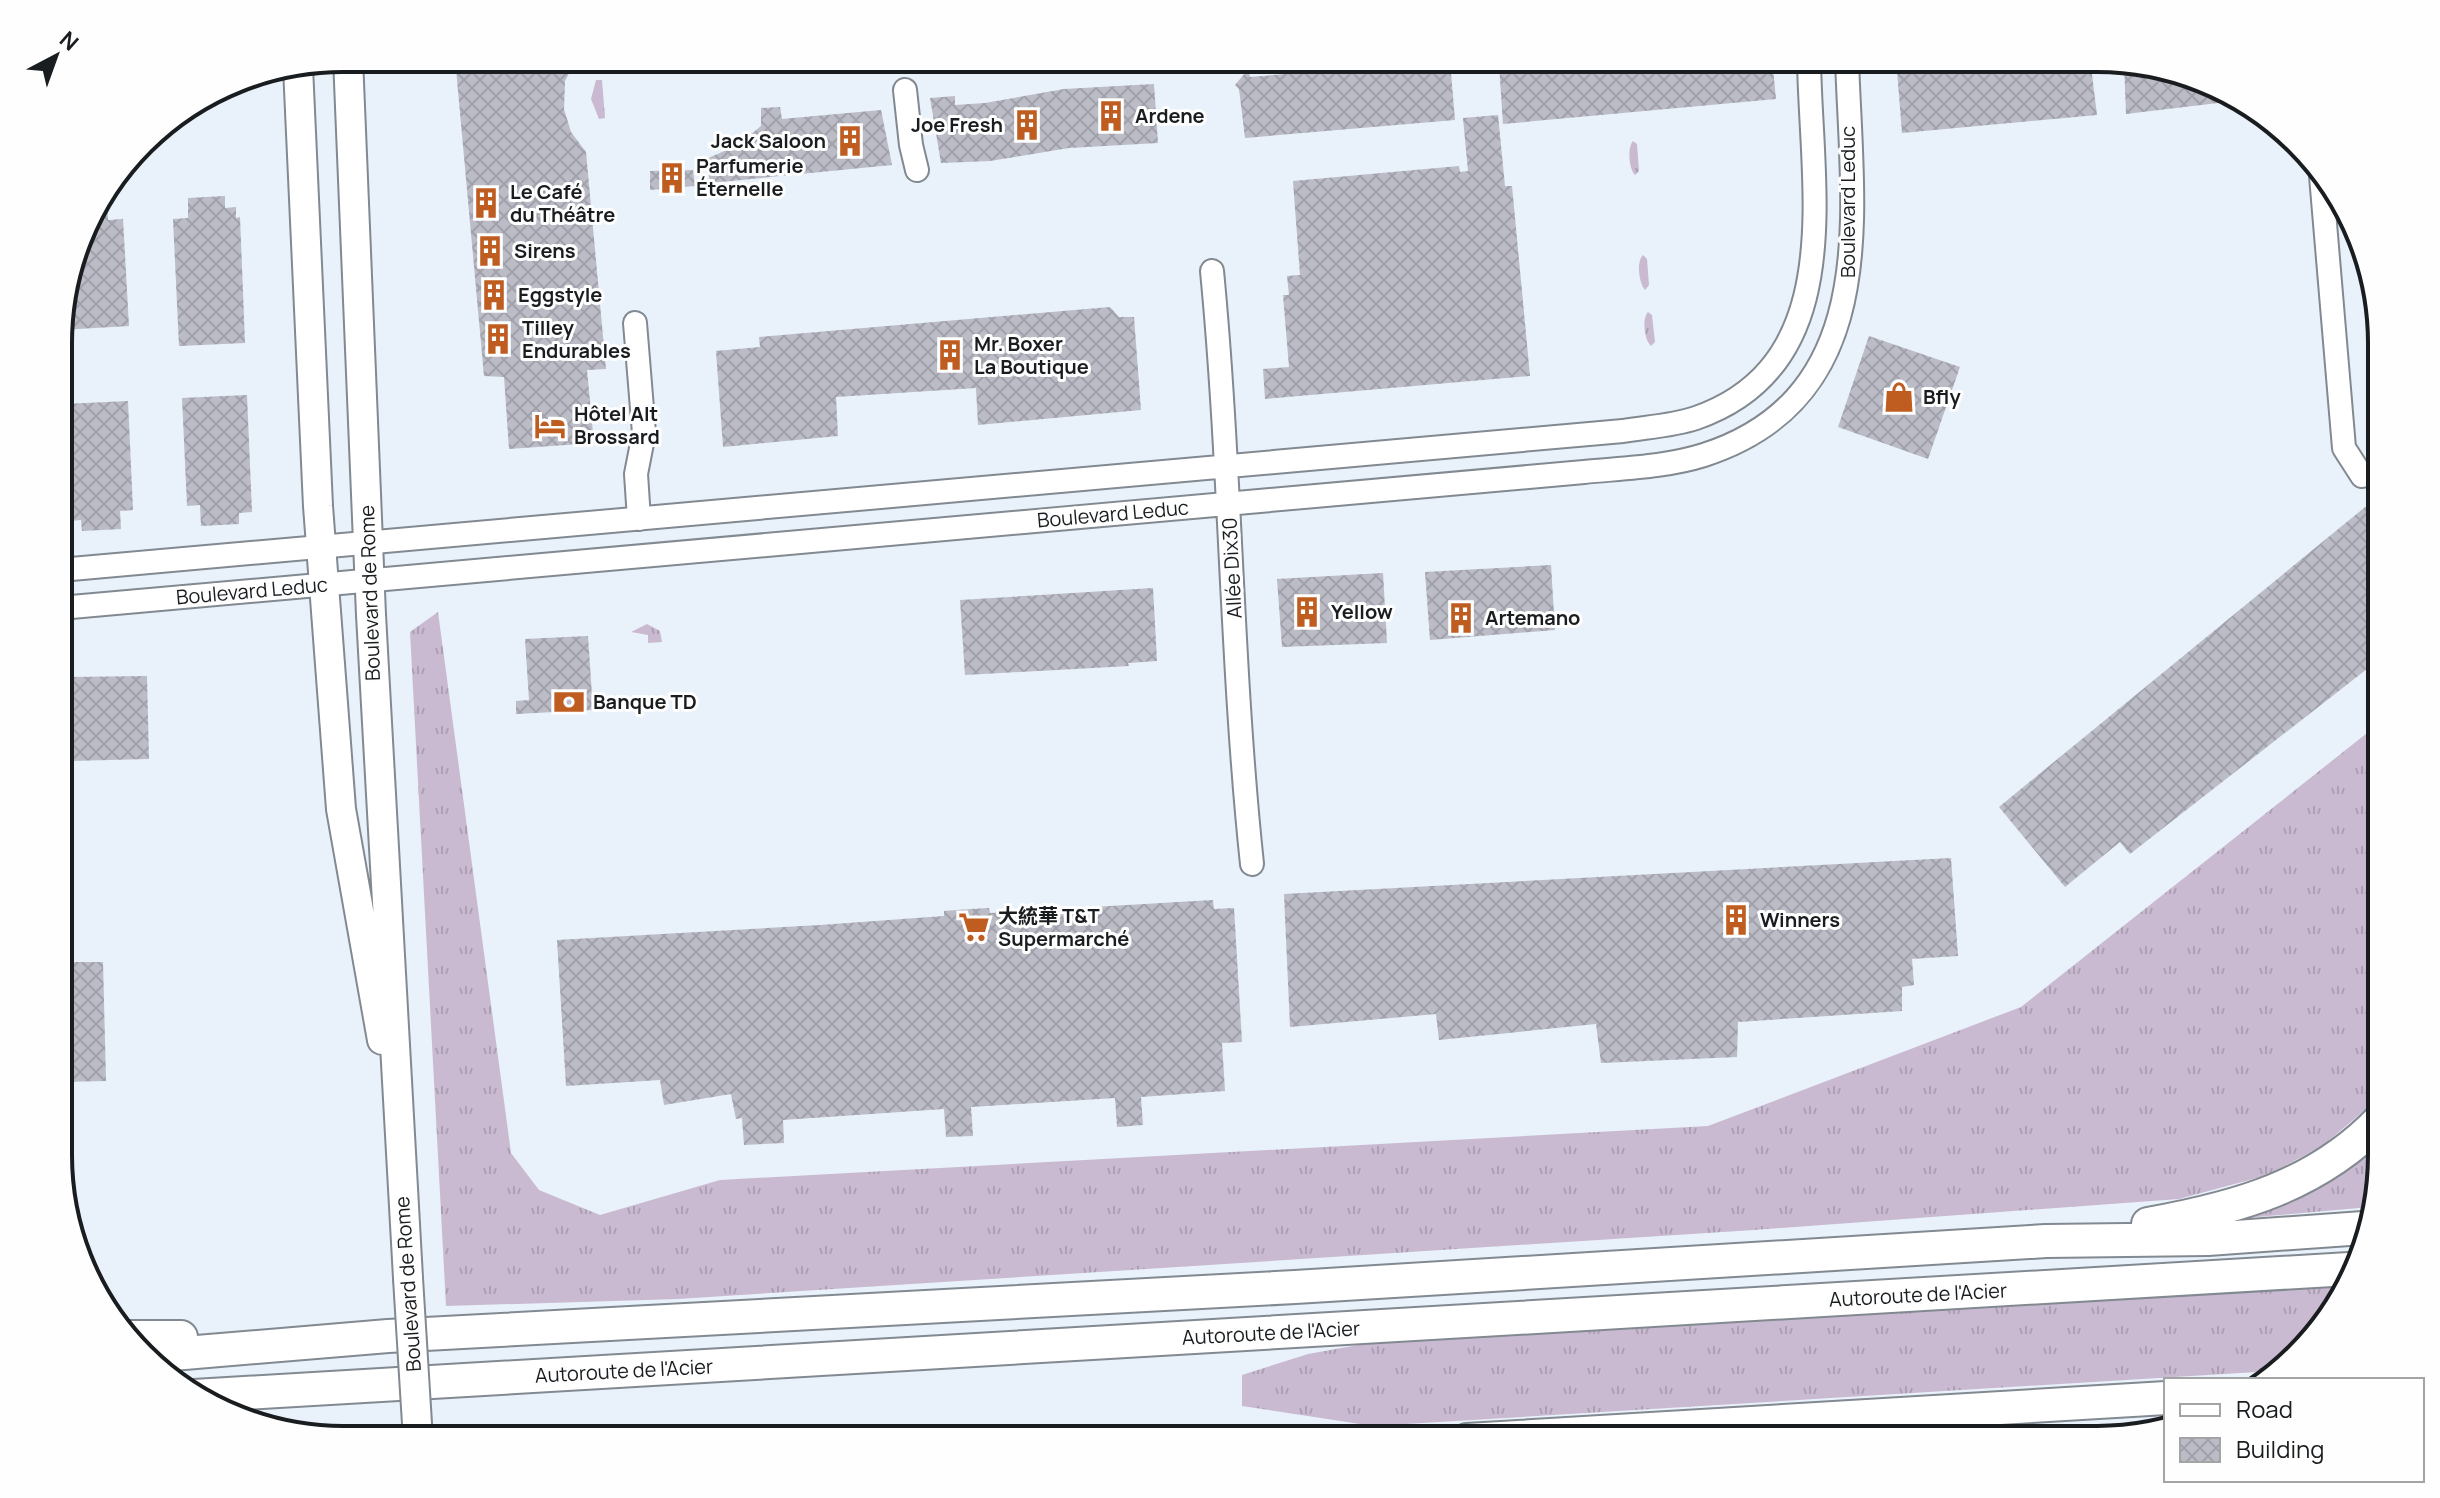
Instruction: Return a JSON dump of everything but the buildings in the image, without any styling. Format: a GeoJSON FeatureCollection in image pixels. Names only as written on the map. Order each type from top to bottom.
{"type":"FeatureCollection","features":[{"type":"Feature","properties":{"kind":"highway"},"geometry":{"type":"LineString","coordinates":[[2046,1241],[2204,1214],[2266,1196],[2323,1168],[2367,1131]]}},
{"type":"Feature","properties":{"kind":"highway"},"geometry":{"type":"LineString","coordinates":[[160,1355],[388,1336],[1310,1287],[2046,1241],[2208,1239],[2358,1228]]}},
{"type":"Feature","properties":{"kind":"highway","name":"Autoroute de l'Acier"},"geometry":{"type":"LineString","coordinates":[[217,1395],[2342,1269]]}},
{"type":"Feature","properties":{"kind":"highway"},"geometry":{"type":"LineString","coordinates":[[142,1337],[388,1336]]}},
{"type":"Feature","properties":{"kind":"highway"},"geometry":{"type":"LineString","coordinates":[[1705,1425],[2164,1398]]}},
{"type":"Feature","properties":{"kind":"main road","name":"Boulevard de Rome"},"geometry":{"type":"LineString","coordinates":[[349,72],[369,580],[417,1426]]}},
{"type":"Feature","properties":{"kind":"main road","name":"Boulevard de Rome"},"geometry":{"type":"LineString","coordinates":[[298,76],[322,547],[341,809],[398,1127]]}},
{"type":"Feature","properties":{"kind":"street","name":"Boulevard Leduc"},"geometry":{"type":"LineString","coordinates":[[72,569],[1646,428],[1697,417],[1736,398],[1762,377],[1785,348],[1808,293],[1813,220],[1809,72]]}},
{"type":"Feature","properties":{"kind":"street","name":"Boulevard Leduc"},"geometry":{"type":"LineString","coordinates":[[72,607],[1670,463],[1716,451],[1759,427],[1797,395],[1818,368],[1845,306],[1851,250],[1847,72]]}},
{"type":"Feature","properties":{"kind":"street"},"geometry":{"type":"LineString","coordinates":[[905,90],[917,170]]}},
{"type":"Feature","properties":{"kind":"street"},"geometry":{"type":"LineString","coordinates":[[2322,193],[2344,448],[2362,476]]}},
{"type":"Feature","properties":{"kind":"street","name":"Allée Dix30"},"geometry":{"type":"LineString","coordinates":[[1212,271],[1252,864]]}},
{"type":"Feature","properties":{"kind":"street"},"geometry":{"type":"LineString","coordinates":[[635,323],[644,433],[636,474],[639,519]]}},
{"type":"Feature","properties":{"kind":"green space"},"geometry":{"type":"Polygon","coordinates":[[[596,80],[602,80],[605,118],[599,119],[591,99],[596,80]]]}},
{"type":"Feature","properties":{"kind":"green space"},"geometry":{"type":"Polygon","coordinates":[[[1633,141],[1637,144],[1639,171],[1635,175],[1630,158],[1633,141]]]}},
{"type":"Feature","properties":{"kind":"green space"},"geometry":{"type":"Polygon","coordinates":[[[1643,255],[1647,259],[1649,285],[1645,290],[1639,272],[1643,255]]]}},
{"type":"Feature","properties":{"kind":"green space"},"geometry":{"type":"Polygon","coordinates":[[[1648,312],[1652,315],[1655,342],[1651,346],[1645,329],[1648,312]]]}},
{"type":"Feature","properties":{"kind":"green space"},"geometry":{"type":"Polygon","coordinates":[[[438,612],[511,1153],[539,1190],[600,1215],[720,1180],[1708,1126],[2021,1007],[2367,733],[2367,1108],[2322,1146],[2268,1175],[2179,1199],[1754,1230],[678,1299],[446,1306],[410,632],[438,612]]]}},
{"type":"Feature","properties":{"kind":"green space"},"geometry":{"type":"Polygon","coordinates":[[[647,624],[660,631],[662,642],[648,643],[648,635],[631,632],[647,624]]]}},
{"type":"Feature","properties":{"kind":"green space"},"geometry":{"type":"Polygon","coordinates":[[[2367,1146],[2363,1208],[2246,1218],[2246,1210],[2367,1146]]]}},
{"type":"Feature","properties":{"kind":"green space"},"geometry":{"type":"Polygon","coordinates":[[[2334,1287],[2289,1347],[2259,1372],[1383,1425],[1242,1406],[1242,1375],[1308,1354],[1386,1340],[2334,1287]]]}},
{"type":"Feature","properties":{"kind":"place","name":"Ardene"},"geometry":{"type":"Point","coordinates":[1111,116]}},
{"type":"Feature","properties":{"kind":"place","name":"Joe Fresh"},"geometry":{"type":"Point","coordinates":[1027,125]}},
{"type":"Feature","properties":{"kind":"place","name":"Jack Saloon"},"geometry":{"type":"Point","coordinates":[850,141]}},
{"type":"Feature","properties":{"kind":"place","name":"Parfumerie Éternelle"},"geometry":{"type":"Point","coordinates":[672,178]}},
{"type":"Feature","properties":{"kind":"place","name":"Le Café du Théâtre"},"geometry":{"type":"Point","coordinates":[486,203]}},
{"type":"Feature","properties":{"kind":"place","name":"Sirens"},"geometry":{"type":"Point","coordinates":[490,251]}},
{"type":"Feature","properties":{"kind":"place","name":"Eggstyle"},"geometry":{"type":"Point","coordinates":[494,295]}},
{"type":"Feature","properties":{"kind":"place","name":"Tilley Endurables"},"geometry":{"type":"Point","coordinates":[498,339]}},
{"type":"Feature","properties":{"kind":"place","name":"Mr. Boxer La Boutique"},"geometry":{"type":"Point","coordinates":[950,355]}},
{"type":"Feature","properties":{"kind":"place","name":"Bfly"},"geometry":{"type":"Point","coordinates":[1899,397]}},
{"type":"Feature","properties":{"kind":"place","name":"Hôtel Alt Brossard"},"geometry":{"type":"Point","coordinates":[550,426]}},
{"type":"Feature","properties":{"kind":"place","name":"Yellow"},"geometry":{"type":"Point","coordinates":[1307,612]}},
{"type":"Feature","properties":{"kind":"place","name":"Artemano"},"geometry":{"type":"Point","coordinates":[1461,618]}},
{"type":"Feature","properties":{"kind":"place","name":"Banque TD"},"geometry":{"type":"Point","coordinates":[569,702]}},
{"type":"Feature","properties":{"kind":"place","name":"Winners"},"geometry":{"type":"Point","coordinates":[1736,920]}},
{"type":"Feature","properties":{"kind":"place","name":"大統華 T&T Supermarché"},"geometry":{"type":"Point","coordinates":[974,927]}}]}
